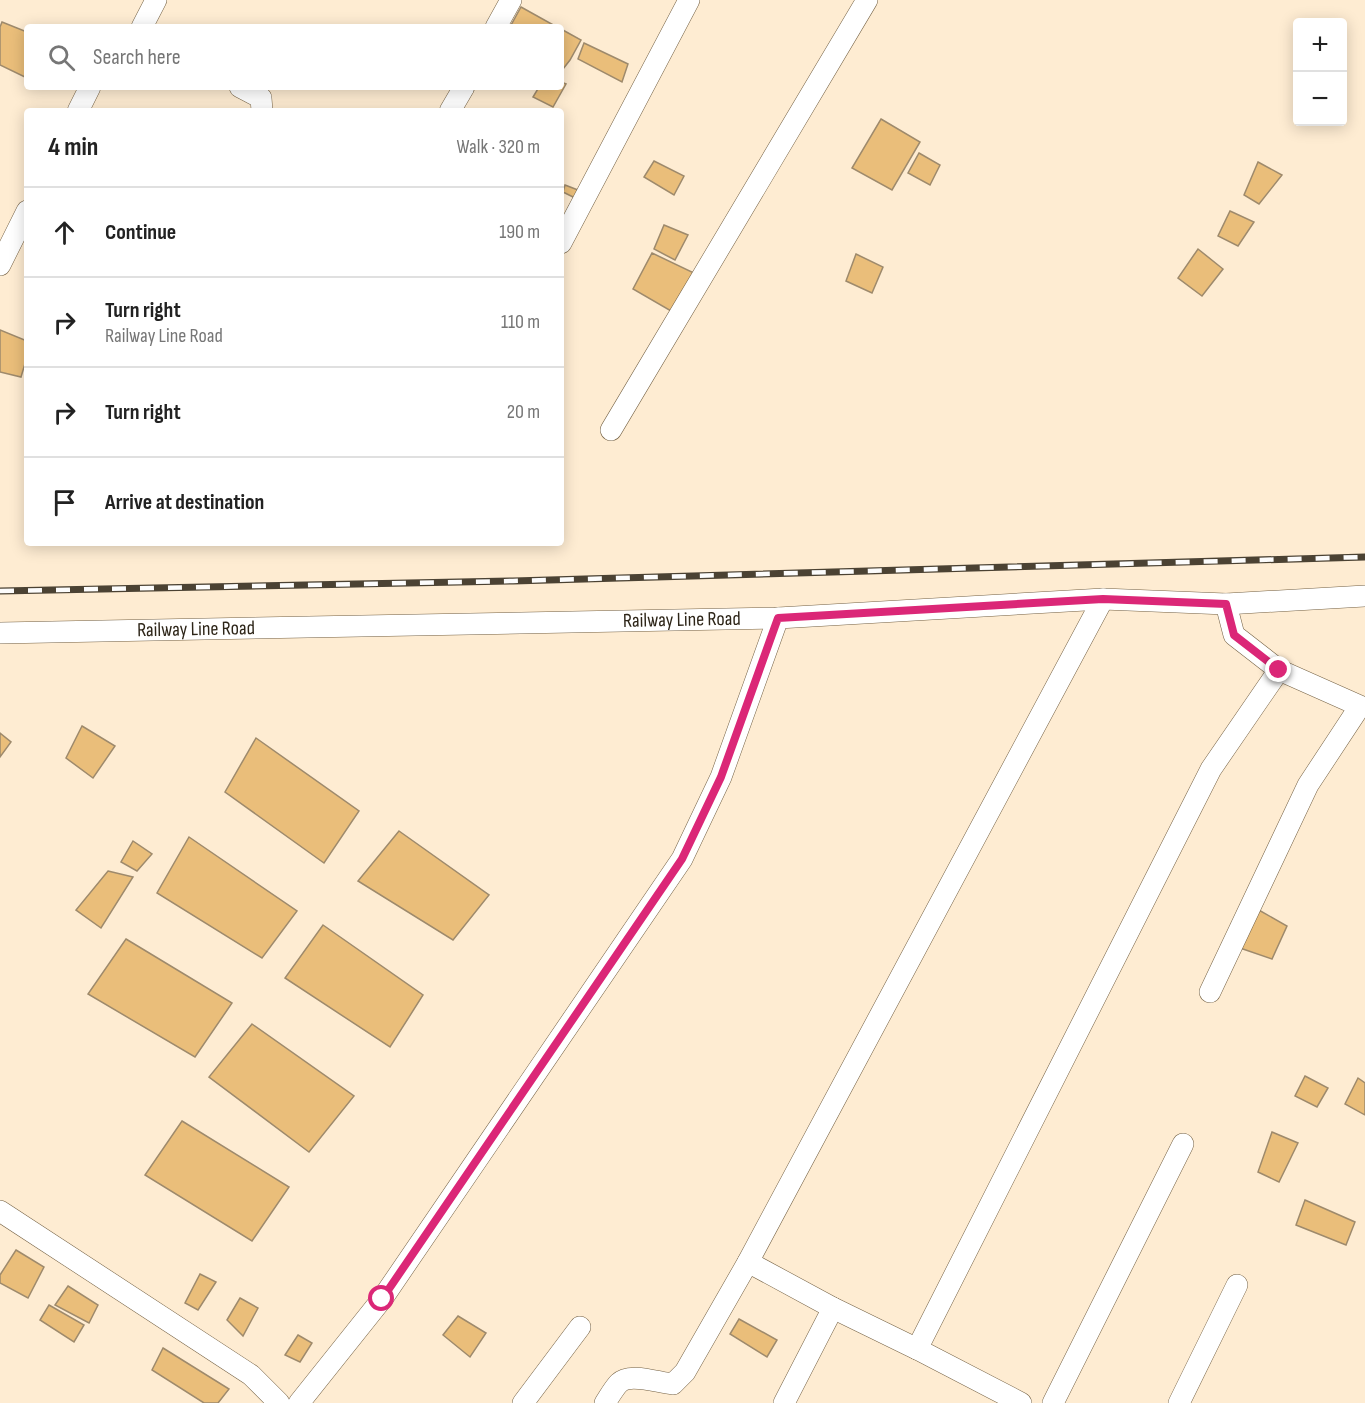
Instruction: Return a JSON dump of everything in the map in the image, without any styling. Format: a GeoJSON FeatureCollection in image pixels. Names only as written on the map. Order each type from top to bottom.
{"type":"FeatureCollection","features":[{"type":"Feature","properties":{"kind":"street"},"geometry":{"type":"LineString","coordinates":[[144,24],[156,0]]}},
{"type":"Feature","properties":{"kind":"street"},"geometry":{"type":"LineString","coordinates":[[498,24],[511,0]]}},
{"type":"Feature","properties":{"kind":"street"},"geometry":{"type":"LineString","coordinates":[[564,237],[688,0]]}},
{"type":"Feature","properties":{"kind":"street"},"geometry":{"type":"LineString","coordinates":[[611,430],[867,0]]}},
{"type":"Feature","properties":{"kind":"street"},"geometry":{"type":"LineString","coordinates":[[80,108],[88,90]]}},
{"type":"Feature","properties":{"kind":"street"},"geometry":{"type":"LineString","coordinates":[[246,90],[261,98],[262,108]]}},
{"type":"Feature","properties":{"kind":"street"},"geometry":{"type":"LineString","coordinates":[[452,108],[462,90]]}},
{"type":"Feature","properties":{"kind":"street"},"geometry":{"type":"LineString","coordinates":[[0,265],[24,217]]}},
{"type":"Feature","properties":{"kind":"street","name":"Railway Line Road"},"geometry":{"type":"LineString","coordinates":[[0,633],[778,618],[1103,599],[1226,604],[1365,596]]}},
{"type":"Feature","properties":{"kind":"street"},"geometry":{"type":"LineString","coordinates":[[605,1403],[621,1381],[649,1379],[673,1384],[685,1372],[748,1262],[1103,599]]}},
{"type":"Feature","properties":{"kind":"street"},"geometry":{"type":"LineString","coordinates":[[1210,992],[1308,785],[1360,706],[1279,670],[1234,635],[1226,604]]}},
{"type":"Feature","properties":{"kind":"street"},"geometry":{"type":"LineString","coordinates":[[299,1403],[382,1299],[682,859],[721,777],[778,618]]}},
{"type":"Feature","properties":{"kind":"street"},"geometry":{"type":"LineString","coordinates":[[917,1349],[1211,769],[1279,670]]}},
{"type":"Feature","properties":{"kind":"street"},"geometry":{"type":"LineString","coordinates":[[1053,1403],[1183,1144]]}},
{"type":"Feature","properties":{"kind":"street"},"geometry":{"type":"LineString","coordinates":[[0,1211],[251,1375],[279,1403]]}},
{"type":"Feature","properties":{"kind":"street"},"geometry":{"type":"LineString","coordinates":[[748,1262],[833,1308],[1021,1403]]}},
{"type":"Feature","properties":{"kind":"street"},"geometry":{"type":"LineString","coordinates":[[1179,1403],[1237,1285]]}},
{"type":"Feature","properties":{"kind":"street"},"geometry":{"type":"LineString","coordinates":[[784,1403],[833,1308]]}},
{"type":"Feature","properties":{"kind":"street"},"geometry":{"type":"LineString","coordinates":[[523,1403],[580,1327]]}},
{"type":"Feature","properties":{"kind":"building"},"geometry":{"type":"Polygon","coordinates":[[[521,7],[552,24],[512,24],[521,7]]]}},
{"type":"Feature","properties":{"kind":"building"},"geometry":{"type":"Polygon","coordinates":[[[2,22],[24,31],[24,77],[0,65],[2,22]]]}},
{"type":"Feature","properties":{"kind":"building"},"geometry":{"type":"Polygon","coordinates":[[[564,31],[581,40],[564,68],[564,31]]]}},
{"type":"Feature","properties":{"kind":"building"},"geometry":{"type":"Polygon","coordinates":[[[584,43],[628,64],[622,82],[578,59],[584,43]]]}},
{"type":"Feature","properties":{"kind":"building"},"geometry":{"type":"Polygon","coordinates":[[[537,90],[563,90],[553,107],[533,97],[537,90]]]}},
{"type":"Feature","properties":{"kind":"building"},"geometry":{"type":"Polygon","coordinates":[[[881,119],[920,142],[892,190],[852,168],[881,119]]]}},
{"type":"Feature","properties":{"kind":"building"},"geometry":{"type":"Polygon","coordinates":[[[919,153],[940,165],[930,185],[908,173],[919,153]]]}},
{"type":"Feature","properties":{"kind":"building"},"geometry":{"type":"Polygon","coordinates":[[[654,161],[684,176],[674,195],[644,177],[654,161]]]}},
{"type":"Feature","properties":{"kind":"building"},"geometry":{"type":"Polygon","coordinates":[[[1258,162],[1282,175],[1259,204],[1244,195],[1258,162]]]}},
{"type":"Feature","properties":{"kind":"building"},"geometry":{"type":"Polygon","coordinates":[[[565,185],[583,192],[579,200],[564,192],[565,185]]]}},
{"type":"Feature","properties":{"kind":"building"},"geometry":{"type":"Polygon","coordinates":[[[1230,211],[1254,222],[1238,246],[1218,236],[1230,211]]]}},
{"type":"Feature","properties":{"kind":"building"},"geometry":{"type":"Polygon","coordinates":[[[664,225],[688,235],[675,260],[654,249],[664,225]]]}},
{"type":"Feature","properties":{"kind":"building"},"geometry":{"type":"Polygon","coordinates":[[[1198,249],[1223,269],[1202,296],[1178,278],[1198,249]]]}},
{"type":"Feature","properties":{"kind":"building"},"geometry":{"type":"Polygon","coordinates":[[[652,253],[694,273],[671,311],[633,289],[652,253]]]}},
{"type":"Feature","properties":{"kind":"building"},"geometry":{"type":"Polygon","coordinates":[[[856,254],[883,267],[872,293],[846,281],[856,254]]]}},
{"type":"Feature","properties":{"kind":"building"},"geometry":{"type":"Polygon","coordinates":[[[0,330],[24,340],[24,367],[21,377],[0,372],[0,330]]]}},
{"type":"Feature","properties":{"kind":"building"},"geometry":{"type":"Polygon","coordinates":[[[82,726],[115,746],[93,778],[66,758],[82,726]]]}},
{"type":"Feature","properties":{"kind":"building"},"geometry":{"type":"Polygon","coordinates":[[[0,733],[11,742],[0,757],[0,733]]]}},
{"type":"Feature","properties":{"kind":"building"},"geometry":{"type":"Polygon","coordinates":[[[256,738],[359,811],[324,863],[225,792],[256,738]]]}},
{"type":"Feature","properties":{"kind":"building"},"geometry":{"type":"Polygon","coordinates":[[[399,831],[489,895],[453,940],[358,881],[399,831]]]}},
{"type":"Feature","properties":{"kind":"building"},"geometry":{"type":"Polygon","coordinates":[[[189,837],[297,911],[262,958],[157,893],[189,837]]]}},
{"type":"Feature","properties":{"kind":"building"},"geometry":{"type":"Polygon","coordinates":[[[133,841],[152,854],[137,871],[121,862],[133,841]]]}},
{"type":"Feature","properties":{"kind":"building"},"geometry":{"type":"Polygon","coordinates":[[[108,871],[133,877],[101,928],[76,910],[108,871]]]}},
{"type":"Feature","properties":{"kind":"building"},"geometry":{"type":"Polygon","coordinates":[[[1257,909],[1287,926],[1272,959],[1240,948],[1257,909]]]}},
{"type":"Feature","properties":{"kind":"building"},"geometry":{"type":"Polygon","coordinates":[[[323,925],[423,995],[390,1047],[285,978],[323,925]]]}},
{"type":"Feature","properties":{"kind":"building"},"geometry":{"type":"Polygon","coordinates":[[[126,939],[232,1003],[195,1057],[88,994],[126,939]]]}},
{"type":"Feature","properties":{"kind":"building"},"geometry":{"type":"Polygon","coordinates":[[[252,1024],[354,1096],[309,1152],[209,1077],[252,1024]]]}},
{"type":"Feature","properties":{"kind":"building"},"geometry":{"type":"Polygon","coordinates":[[[1305,1076],[1328,1088],[1317,1107],[1295,1096],[1305,1076]]]}},
{"type":"Feature","properties":{"kind":"building"},"geometry":{"type":"Polygon","coordinates":[[[1358,1078],[1365,1083],[1365,1115],[1345,1104],[1358,1078]]]}},
{"type":"Feature","properties":{"kind":"building"},"geometry":{"type":"Polygon","coordinates":[[[182,1121],[289,1187],[252,1241],[145,1175],[182,1121]]]}},
{"type":"Feature","properties":{"kind":"building"},"geometry":{"type":"Polygon","coordinates":[[[1272,1132],[1298,1143],[1279,1182],[1258,1172],[1272,1132]]]}},
{"type":"Feature","properties":{"kind":"building"},"geometry":{"type":"Polygon","coordinates":[[[1305,1200],[1355,1222],[1346,1245],[1296,1225],[1305,1200]]]}},
{"type":"Feature","properties":{"kind":"building"},"geometry":{"type":"Polygon","coordinates":[[[16,1250],[44,1267],[28,1298],[0,1283],[0,1275],[16,1250]]]}},
{"type":"Feature","properties":{"kind":"building"},"geometry":{"type":"Polygon","coordinates":[[[200,1274],[216,1282],[198,1310],[185,1303],[200,1274]]]}},
{"type":"Feature","properties":{"kind":"building"},"geometry":{"type":"Polygon","coordinates":[[[68,1286],[98,1305],[89,1323],[55,1305],[68,1286]]]}},
{"type":"Feature","properties":{"kind":"building"},"geometry":{"type":"Polygon","coordinates":[[[240,1298],[258,1308],[243,1336],[227,1320],[240,1298]]]}},
{"type":"Feature","properties":{"kind":"building"},"geometry":{"type":"Polygon","coordinates":[[[49,1305],[84,1325],[74,1342],[40,1320],[49,1305]]]}},
{"type":"Feature","properties":{"kind":"building"},"geometry":{"type":"Polygon","coordinates":[[[458,1316],[486,1333],[470,1357],[443,1335],[458,1316]]]}},
{"type":"Feature","properties":{"kind":"building"},"geometry":{"type":"Polygon","coordinates":[[[739,1319],[777,1340],[767,1357],[730,1334],[739,1319]]]}},
{"type":"Feature","properties":{"kind":"building"},"geometry":{"type":"Polygon","coordinates":[[[298,1335],[312,1343],[300,1362],[285,1355],[298,1335]]]}},
{"type":"Feature","properties":{"kind":"building"},"geometry":{"type":"Polygon","coordinates":[[[163,1348],[229,1389],[218,1403],[204,1403],[152,1370],[163,1348]]]}},
{"type":"Feature","properties":{"kind":"railway"},"geometry":{"type":"LineString","coordinates":[[0,591],[513,581],[1365,557]]}},
{"type":"Feature","properties":{"kind":"route"},"geometry":{"type":"LineString","coordinates":[[382,1299],[682,859],[721,777],[778,618],[1103,599],[1226,604],[1234,635],[1279,670]]}}]}
